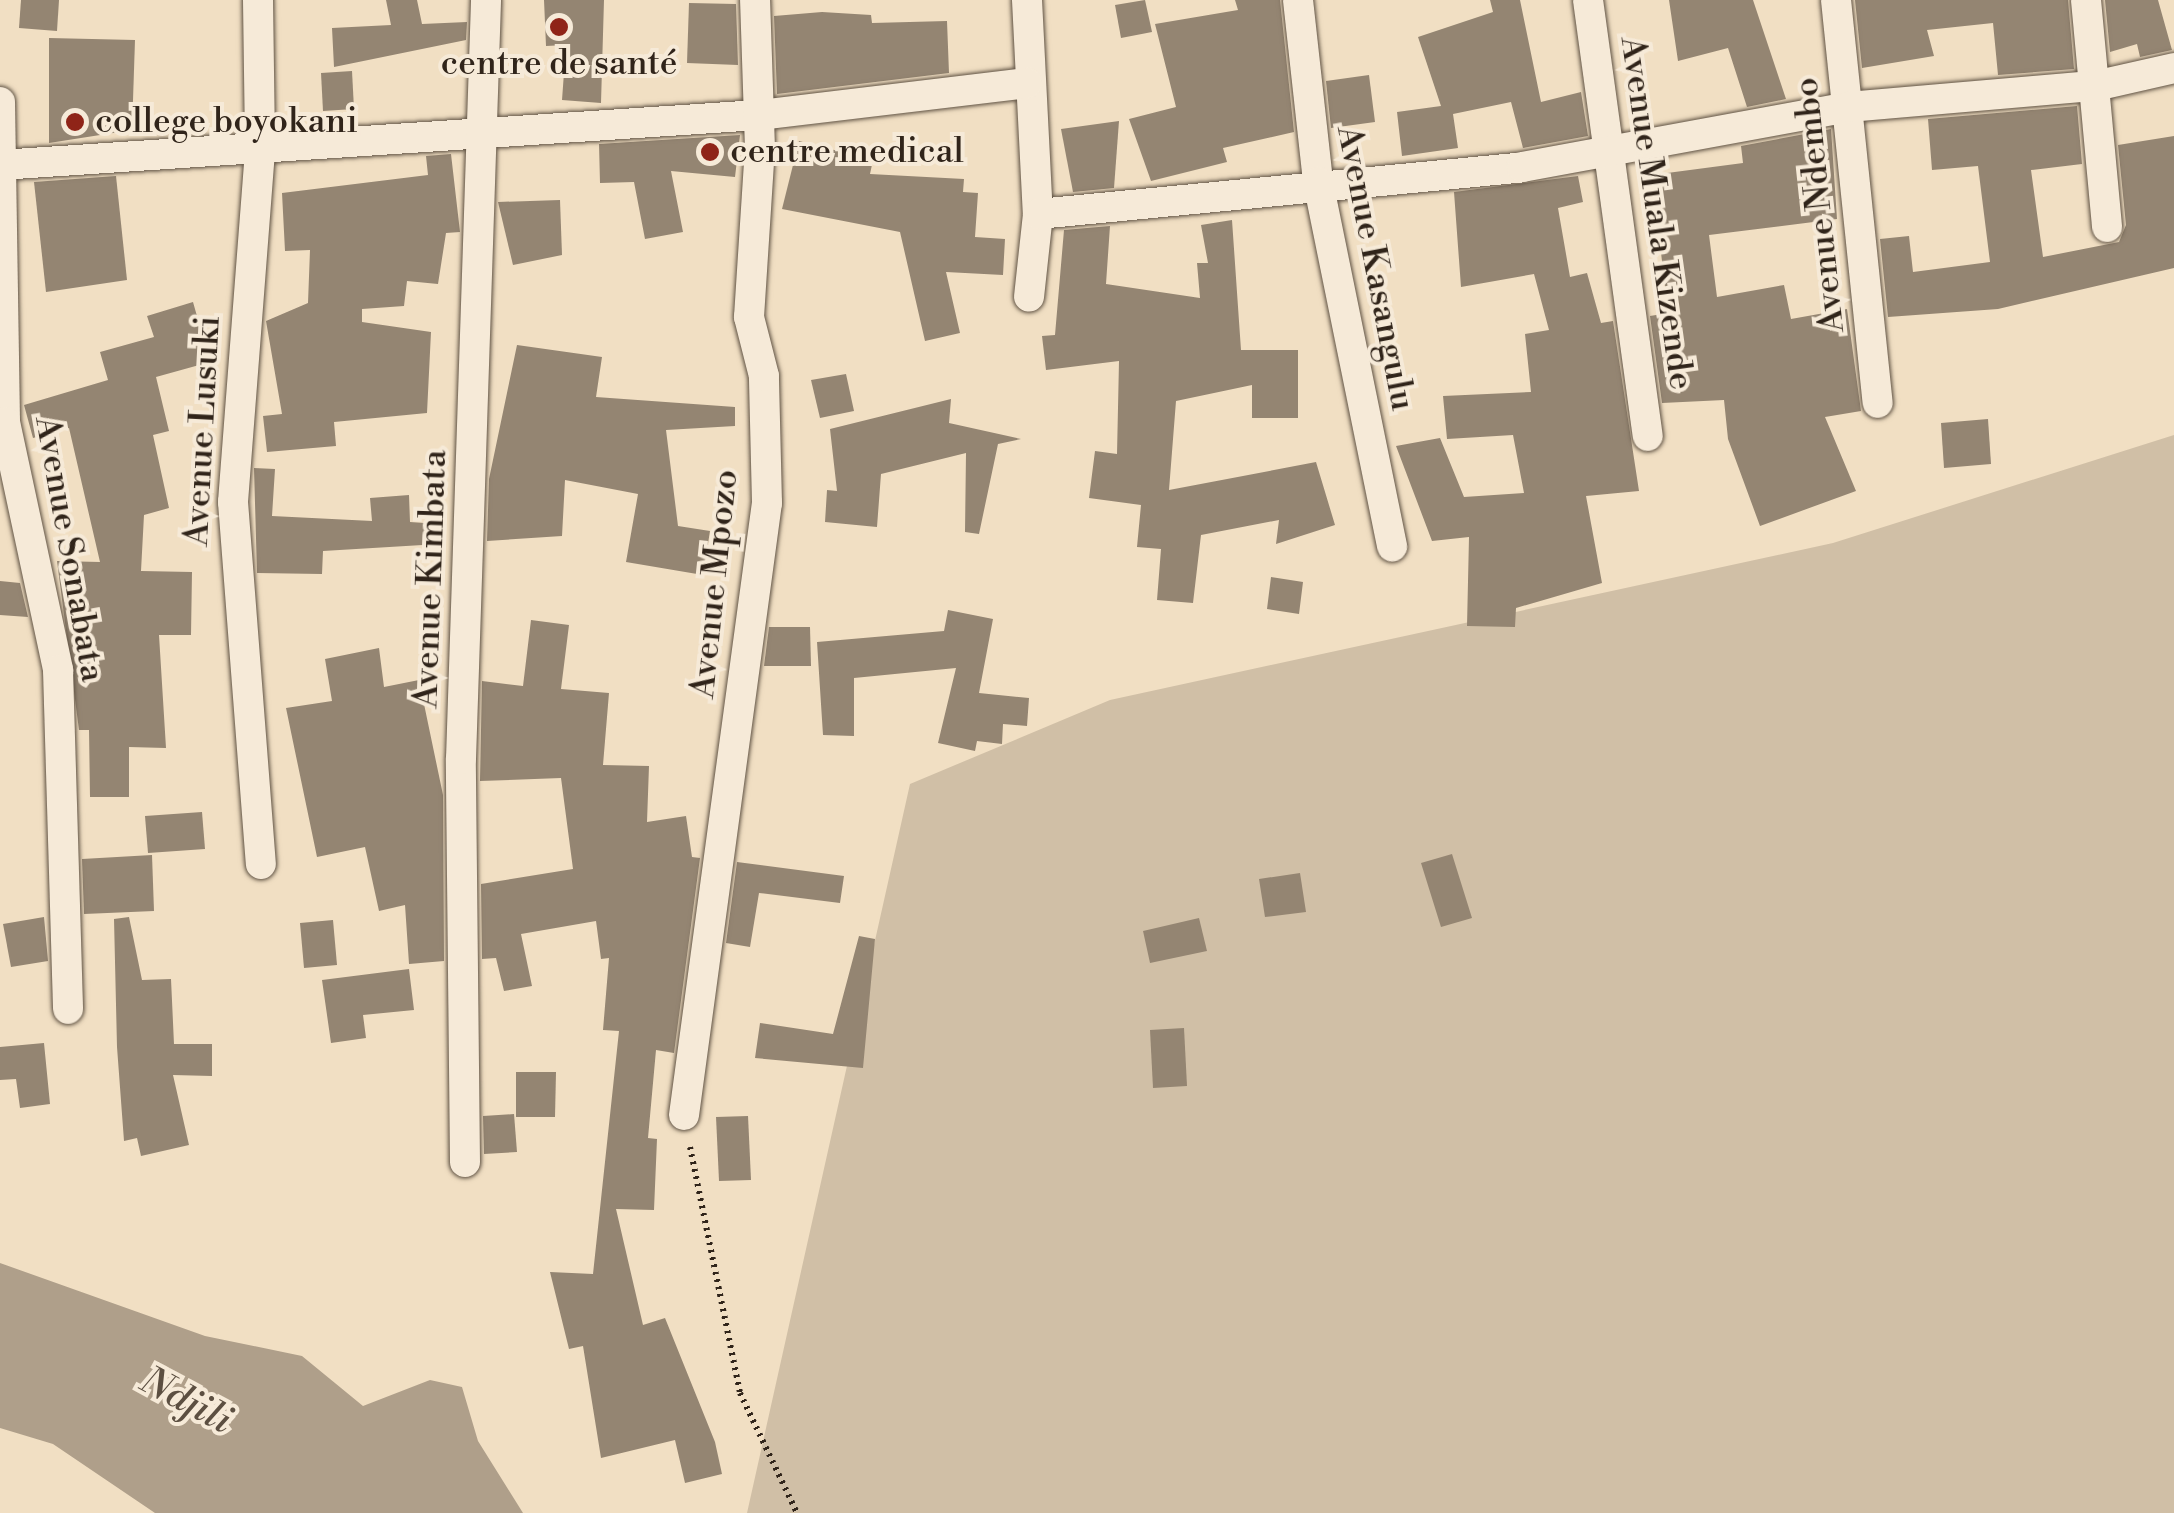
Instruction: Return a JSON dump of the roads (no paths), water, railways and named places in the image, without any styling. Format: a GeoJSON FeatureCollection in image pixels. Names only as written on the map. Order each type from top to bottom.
{"type":"FeatureCollection","features":[{"type":"Feature","properties":{"kind":"street","name":"Avenue Lusuki"},"geometry":{"type":"LineString","coordinates":[[258,0],[260,151],[234,532],[260,864]]}},
{"type":"Feature","properties":{"kind":"street","name":"Avenue Kimbata"},"geometry":{"type":"LineString","coordinates":[[465,1162],[461,758],[487,130],[486,0]]}},
{"type":"Feature","properties":{"kind":"street","name":"Avenue Mpozo"},"geometry":{"type":"LineString","coordinates":[[684,1115],[767,503],[764,376],[749,318],[759,114],[754,0]]}},
{"type":"Feature","properties":{"kind":"street"},"geometry":{"type":"LineString","coordinates":[[1027,0],[1027,83],[1038,214],[1029,297]]}},
{"type":"Feature","properties":{"kind":"street","name":"Avenue Kasangulu"},"geometry":{"type":"LineString","coordinates":[[1298,0],[1318,182],[1392,548]]}},
{"type":"Feature","properties":{"kind":"street","name":"Avenue Muala Kizende"},"geometry":{"type":"LineString","coordinates":[[1588,0],[1612,150],[1648,436]]}},
{"type":"Feature","properties":{"kind":"street","name":"Avenue Ndembo"},"geometry":{"type":"LineString","coordinates":[[1836,0],[1878,403]]}},
{"type":"Feature","properties":{"kind":"street"},"geometry":{"type":"LineString","coordinates":[[2086,0],[2107,227]]}},
{"type":"Feature","properties":{"kind":"street"},"geometry":{"type":"LineString","coordinates":[[1038,214],[1612,150],[1848,107],[2095,86],[2174,68]]}},
{"type":"Feature","properties":{"kind":"street"},"geometry":{"type":"LineString","coordinates":[[3,165],[260,151],[487,130],[759,114],[1027,83]]}},
{"type":"Feature","properties":{"kind":"street","name":"Avenue Sonabata"},"geometry":{"type":"LineString","coordinates":[[0,102],[6,422],[58,670],[68,1009]]}},
{"type":"Feature","properties":{"kind":"water","name":"Ndjili"},"geometry":{"type":"Polygon","coordinates":[[[0,1263],[205,1336],[302,1356],[363,1406],[430,1380],[462,1387],[478,1441],[523,1513],[155,1513],[53,1444],[0,1428],[0,1263]]]}},
{"type":"Feature","properties":{"kind":"place","name":"centre de santé"},"geometry":{"type":"Point","coordinates":[559,27]}},
{"type":"Feature","properties":{"kind":"place","name":"college boyokani"},"geometry":{"type":"Point","coordinates":[75,122]}},
{"type":"Feature","properties":{"kind":"place","name":"centre medical"},"geometry":{"type":"Point","coordinates":[710,152]}}]}
